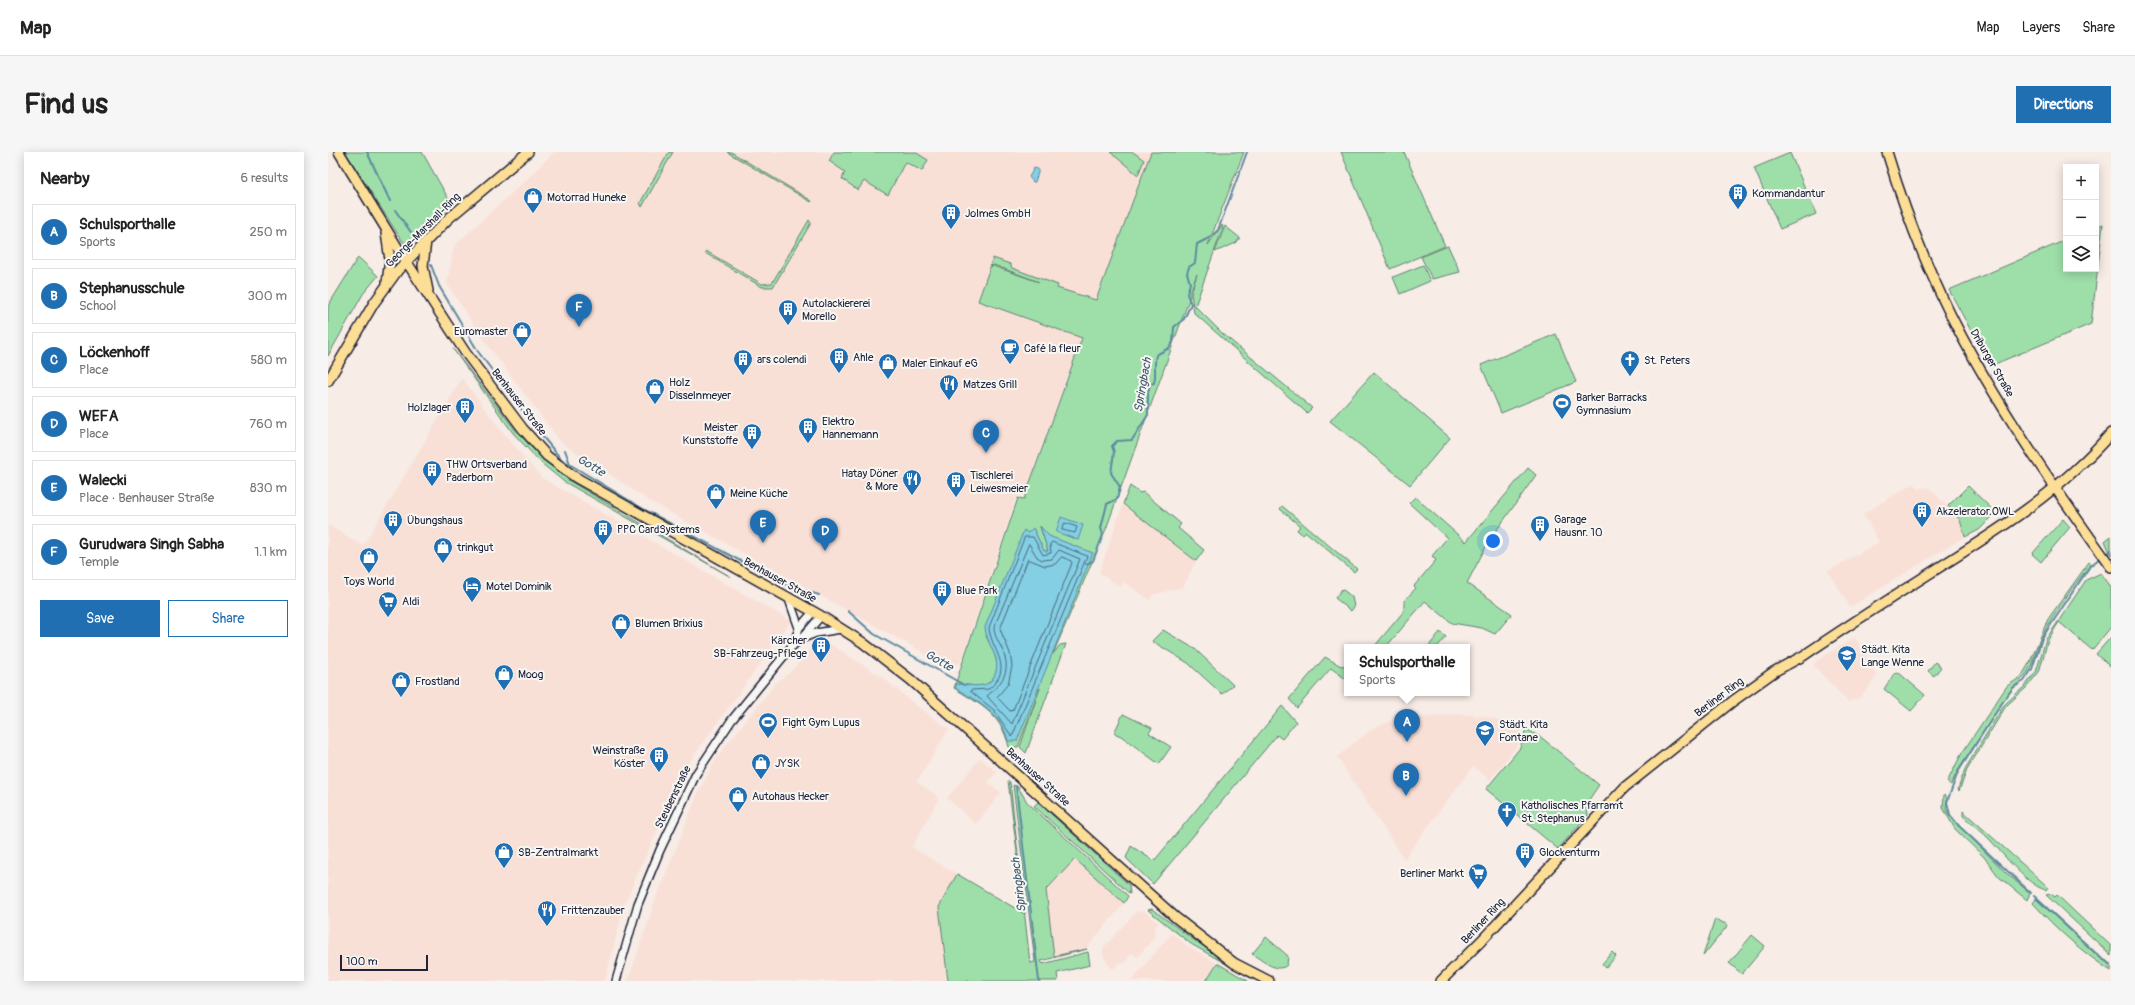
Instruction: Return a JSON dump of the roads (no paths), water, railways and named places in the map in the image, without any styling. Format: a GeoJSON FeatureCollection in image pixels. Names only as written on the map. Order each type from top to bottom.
{"type":"FeatureCollection","features":[{"type":"Feature","properties":{"kind":"main road","name":"Benhauser Straße"},"geometry":{"type":"LineString","coordinates":[[339,152],[406,262],[450,330],[494,392],[547,456],[575,477],[817,614],[869,647],[911,680],[1175,917],[1234,963],[1269,981]]}},
{"type":"Feature","properties":{"kind":"main road","name":"George-Marshall-Ring"},"geometry":{"type":"LineString","coordinates":[[328,381],[387,284],[406,262],[426,241],[471,200],[528,152]]}},
{"type":"Feature","properties":{"kind":"main road","name":"Driburger Straße"},"geometry":{"type":"LineString","coordinates":[[1887,152],[1915,234],[1962,336],[2012,422],[2109,565]]}},
{"type":"Feature","properties":{"kind":"main road"},"geometry":{"type":"LineString","coordinates":[[384,226],[390,260],[387,284]]}},
{"type":"Feature","properties":{"kind":"main road"},"geometry":{"type":"LineString","coordinates":[[426,241],[423,266],[430,298]]}},
{"type":"Feature","properties":{"kind":"main road","name":"Berliner Ring"},"geometry":{"type":"LineString","coordinates":[[1441,981],[1471,952],[1625,787],[1684,738],[1775,671],[1803,656],[1981,541],[2056,488],[2080,467],[2111,433]]}},
{"type":"Feature","properties":{"kind":"street"},"geometry":{"type":"LineString","coordinates":[[789,599],[799,628]]}},
{"type":"Feature","properties":{"kind":"street","name":"Steubenstraße"},"geometry":{"type":"LineString","coordinates":[[792,646],[799,628],[817,614]]}},
{"type":"Feature","properties":{"kind":"street","name":"Steubenstraße"},"geometry":{"type":"LineString","coordinates":[[616,981],[638,904],[660,850],[696,774],[731,721],[792,646],[802,638],[817,614]]}},
{"type":"Feature","properties":{"kind":"street"},"geometry":{"type":"LineString","coordinates":[[802,638],[822,631],[841,629]]}},
{"type":"Feature","properties":{"kind":"water"},"geometry":{"type":"Polygon","coordinates":[[[1034,168],[1038,169],[1038,173],[1035,182],[1033,182],[1029,177],[1034,168]]]}},
{"type":"Feature","properties":{"kind":"water"},"geometry":{"type":"Polygon","coordinates":[[[1061,517],[1083,525],[1078,540],[1056,532],[1061,517]]]}},
{"type":"Feature","properties":{"kind":"water"},"geometry":{"type":"Polygon","coordinates":[[[1040,526],[1049,536],[1093,553],[1017,741],[1008,741],[1000,723],[988,709],[955,688],[957,684],[975,686],[986,684],[994,677],[997,665],[985,627],[1024,530],[1028,533],[1033,528],[1044,551],[1048,551],[1040,526]]]}},
{"type":"Feature","properties":{"kind":"waterway","name":"Gotte"},"geometry":{"type":"LineString","coordinates":[[367,152],[390,201]]}},
{"type":"Feature","properties":{"kind":"waterway","name":"Springbach"},"geometry":{"type":"LineString","coordinates":[[1086,564],[1093,561],[1103,535],[1101,528],[1107,504],[1117,499],[1120,487],[1111,473],[1114,452],[1112,446],[1117,441],[1132,440],[1148,415],[1148,393],[1150,384],[1154,383],[1155,379],[1156,355],[1169,348],[1173,342],[1174,327],[1184,319],[1191,304],[1187,294],[1190,283],[1187,273],[1189,267],[1195,263],[1197,244],[1211,237],[1218,230],[1247,152]]}},
{"type":"Feature","properties":{"kind":"waterway","name":"Gotte"},"geometry":{"type":"LineString","coordinates":[[395,210],[416,239]]}},
{"type":"Feature","properties":{"kind":"waterway","name":"Gotte"},"geometry":{"type":"LineString","coordinates":[[431,265],[439,286],[479,353],[561,459],[645,510],[784,584],[819,595]]}},
{"type":"Feature","properties":{"kind":"waterway"},"geometry":{"type":"LineString","coordinates":[[565,450],[570,464]]}},
{"type":"Feature","properties":{"kind":"waterway"},"geometry":{"type":"LineString","coordinates":[[2106,555],[2111,550]]}},
{"type":"Feature","properties":{"kind":"waterway"},"geometry":{"type":"LineString","coordinates":[[2031,893],[1959,826],[1950,815],[1947,802],[1958,772],[2002,703],[2013,688],[2024,681],[2032,669],[2042,638],[2090,566],[2100,558]]}},
{"type":"Feature","properties":{"kind":"waterway","name":"Gotte"},"geometry":{"type":"LineString","coordinates":[[848,611],[874,634],[964,685]]}},
{"type":"Feature","properties":{"kind":"waterway","name":"Springbach"},"geometry":{"type":"LineString","coordinates":[[1014,755],[1015,762]]}},
{"type":"Feature","properties":{"kind":"waterway","name":"Springbach"},"geometry":{"type":"LineString","coordinates":[[1016,786],[1039,981]]}},
{"type":"Feature","properties":{"kind":"waterway"},"geometry":{"type":"LineString","coordinates":[[2034,896],[2101,958],[2111,964]]}},
{"type":"Feature","properties":{"kind":"place","name":"Kommandantur"},"geometry":{"type":"Point","coordinates":[1738,210]}},
{"type":"Feature","properties":{"kind":"place","name":"Motorrad Huneke"},"geometry":{"type":"Point","coordinates":[533,214]}},
{"type":"Feature","properties":{"kind":"place","name":"Jolmes GmbH"},"geometry":{"type":"Point","coordinates":[951,230]}},
{"type":"Feature","properties":{"kind":"place","name":"Autolackiererei Morello"},"geometry":{"type":"Point","coordinates":[788,326]}},
{"type":"Feature","properties":{"kind":"place","name":"Gurudwara Singh Sabha"},"geometry":{"type":"Point","coordinates":[579,327]}},
{"type":"Feature","properties":{"kind":"place","name":"Euromaster"},"geometry":{"type":"Point","coordinates":[522,348]}},
{"type":"Feature","properties":{"kind":"place","name":"Café la fleur"},"geometry":{"type":"Point","coordinates":[1010,365]}},
{"type":"Feature","properties":{"kind":"place","name":"Ahle"},"geometry":{"type":"Point","coordinates":[839,374]}},
{"type":"Feature","properties":{"kind":"place","name":"ars colendi"},"geometry":{"type":"Point","coordinates":[743,376]}},
{"type":"Feature","properties":{"kind":"place","name":"St. Peters"},"geometry":{"type":"Point","coordinates":[1630,377]}},
{"type":"Feature","properties":{"kind":"place","name":"Maler Einkauf eG"},"geometry":{"type":"Point","coordinates":[888,380]}},
{"type":"Feature","properties":{"kind":"place","name":"Matzes Grill"},"geometry":{"type":"Point","coordinates":[949,401]}},
{"type":"Feature","properties":{"kind":"place","name":"Holz Disselnmeyer"},"geometry":{"type":"Point","coordinates":[655,405]}},
{"type":"Feature","properties":{"kind":"place","name":"Barker Barracks Gymnasium"},"geometry":{"type":"Point","coordinates":[1562,420]}},
{"type":"Feature","properties":{"kind":"place","name":"Holzlager"},"geometry":{"type":"Point","coordinates":[465,424]}},
{"type":"Feature","properties":{"kind":"place","name":"Elektro Hannemann"},"geometry":{"type":"Point","coordinates":[808,444]}},
{"type":"Feature","properties":{"kind":"place","name":"Meister Kunststoffe"},"geometry":{"type":"Point","coordinates":[752,450]}},
{"type":"Feature","properties":{"kind":"place","name":"Löckenhoff"},"geometry":{"type":"Point","coordinates":[986,453]}},
{"type":"Feature","properties":{"kind":"place","name":"THW Ortsverband Paderborn"},"geometry":{"type":"Point","coordinates":[432,487]}},
{"type":"Feature","properties":{"kind":"place","name":"Hatay Döner & More"},"geometry":{"type":"Point","coordinates":[912,496]}},
{"type":"Feature","properties":{"kind":"place","name":"Tischlerei Leiwesmeier"},"geometry":{"type":"Point","coordinates":[956,498]}},
{"type":"Feature","properties":{"kind":"place","name":"Meine Küche"},"geometry":{"type":"Point","coordinates":[716,510]}},
{"type":"Feature","properties":{"kind":"place","name":"Akzelerator.OWL"},"geometry":{"type":"Point","coordinates":[1922,528]}},
{"type":"Feature","properties":{"kind":"place","name":"Übungshaus"},"geometry":{"type":"Point","coordinates":[393,537]}},
{"type":"Feature","properties":{"kind":"place","name":"Garage Hausnr. 10"},"geometry":{"type":"Point","coordinates":[1540,542]}},
{"type":"Feature","properties":{"kind":"place","name":"Walecki"},"geometry":{"type":"Point","coordinates":[763,543]}},
{"type":"Feature","properties":{"kind":"place","name":"PPC CardSystems"},"geometry":{"type":"Point","coordinates":[603,546]}},
{"type":"Feature","properties":{"kind":"place","name":"WEFA"},"geometry":{"type":"Point","coordinates":[825,551]}},
{"type":"Feature","properties":{"kind":"place","name":"trinkgut"},"geometry":{"type":"Point","coordinates":[443,564]}},
{"type":"Feature","properties":{"kind":"place","name":"Toys World"},"geometry":{"type":"Point","coordinates":[369,574]}},
{"type":"Feature","properties":{"kind":"place","name":"Motel Dominik"},"geometry":{"type":"Point","coordinates":[472,603]}},
{"type":"Feature","properties":{"kind":"place","name":"Blue Park"},"geometry":{"type":"Point","coordinates":[942,607]}},
{"type":"Feature","properties":{"kind":"place","name":"Aldi"},"geometry":{"type":"Point","coordinates":[388,618]}},
{"type":"Feature","properties":{"kind":"place","name":"Blumen Brixius"},"geometry":{"type":"Point","coordinates":[621,640]}},
{"type":"Feature","properties":{"kind":"place","name":"Kärcher SB-Fahrzeug-Pflege"},"geometry":{"type":"Point","coordinates":[821,663]}},
{"type":"Feature","properties":{"kind":"place","name":"Städt. Kita Lange Wenne"},"geometry":{"type":"Point","coordinates":[1847,672]}},
{"type":"Feature","properties":{"kind":"place","name":"Moog"},"geometry":{"type":"Point","coordinates":[504,691]}},
{"type":"Feature","properties":{"kind":"place","name":"Frostland"},"geometry":{"type":"Point","coordinates":[401,698]}},
{"type":"Feature","properties":{"kind":"place","name":"Fight Gym Lupus"},"geometry":{"type":"Point","coordinates":[768,739]}},
{"type":"Feature","properties":{"kind":"place","name":"Schulsporthalle"},"geometry":{"type":"Point","coordinates":[1407,742]}},
{"type":"Feature","properties":{"kind":"place","name":"Städt. Kita Fontane"},"geometry":{"type":"Point","coordinates":[1485,747]}},
{"type":"Feature","properties":{"kind":"place","name":"Weinstraße Köster"},"geometry":{"type":"Point","coordinates":[659,773]}},
{"type":"Feature","properties":{"kind":"place","name":"JYSK"},"geometry":{"type":"Point","coordinates":[761,780]}},
{"type":"Feature","properties":{"kind":"place","name":"Stephanusschule"},"geometry":{"type":"Point","coordinates":[1406,796]}},
{"type":"Feature","properties":{"kind":"place","name":"Autohaus Hecker"},"geometry":{"type":"Point","coordinates":[738,813]}},
{"type":"Feature","properties":{"kind":"place","name":"Katholisches Pfarramt St. Stephanus"},"geometry":{"type":"Point","coordinates":[1507,828]}},
{"type":"Feature","properties":{"kind":"place","name":"SB-Zentralmarkt"},"geometry":{"type":"Point","coordinates":[504,869]}},
{"type":"Feature","properties":{"kind":"place","name":"Glockenturm"},"geometry":{"type":"Point","coordinates":[1525,869]}},
{"type":"Feature","properties":{"kind":"place","name":"Berliner Markt"},"geometry":{"type":"Point","coordinates":[1478,890]}},
{"type":"Feature","properties":{"kind":"place","name":"Frittenzauber"},"geometry":{"type":"Point","coordinates":[547,927]}}]}
